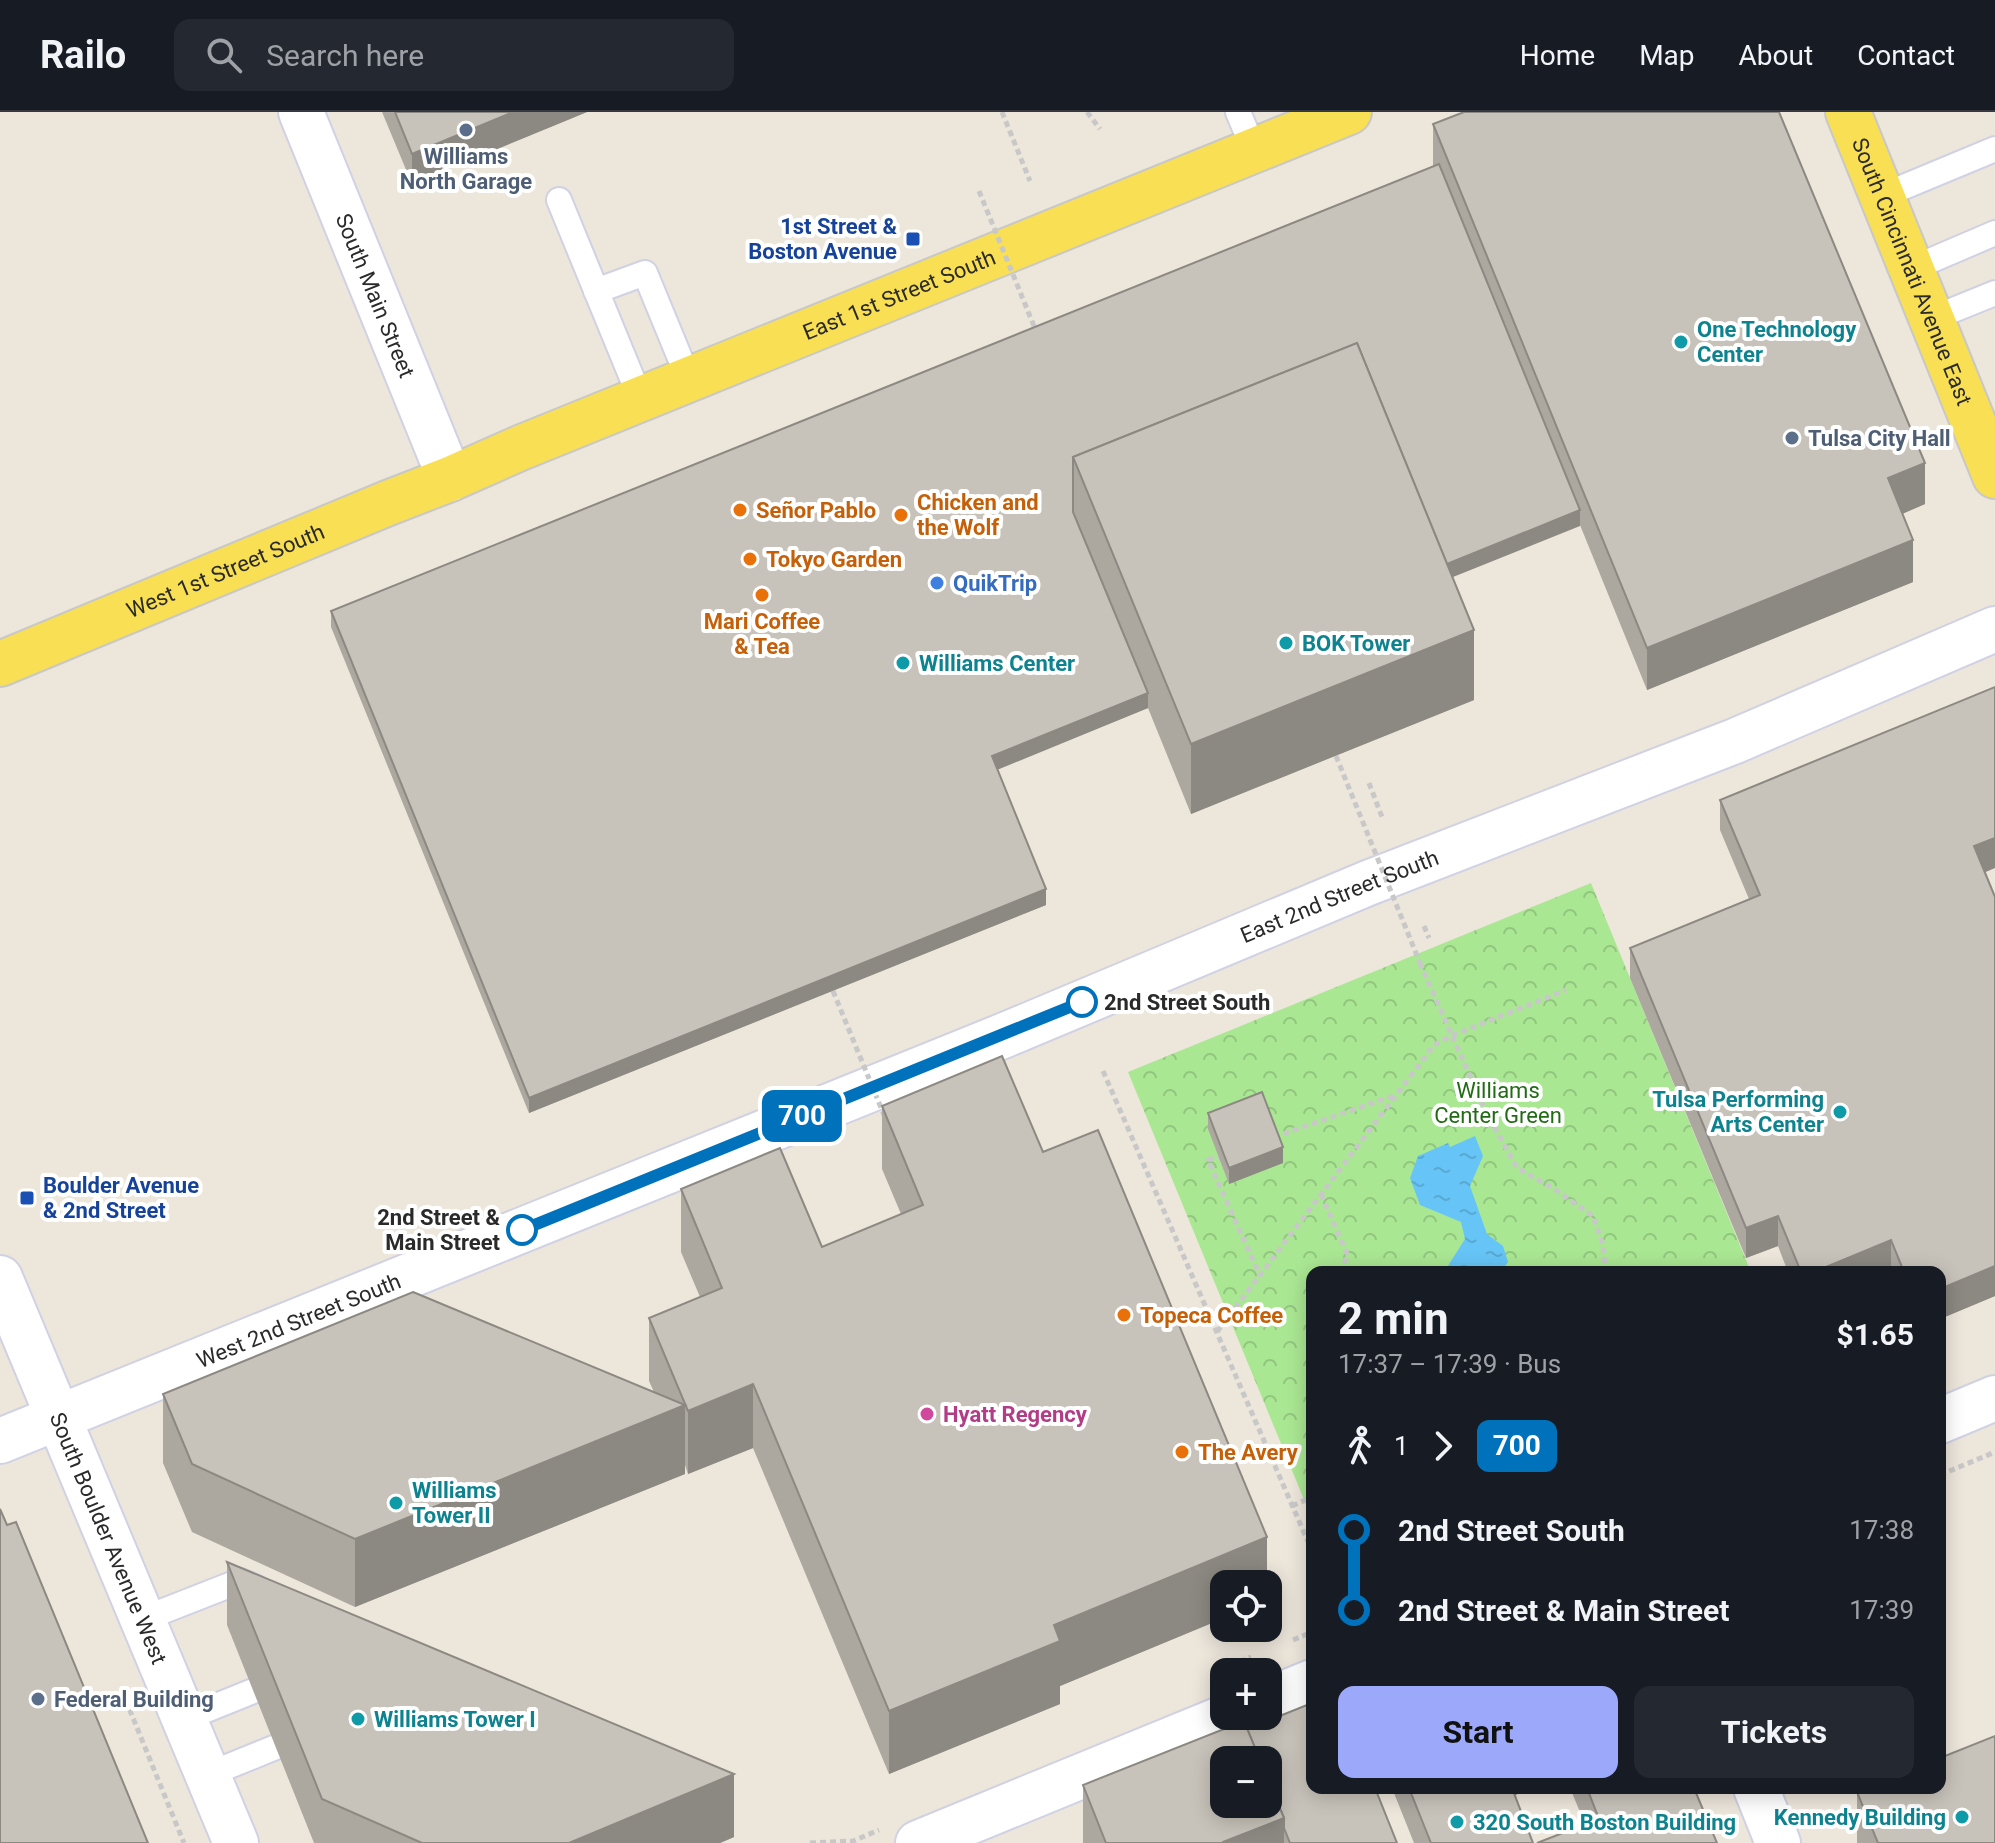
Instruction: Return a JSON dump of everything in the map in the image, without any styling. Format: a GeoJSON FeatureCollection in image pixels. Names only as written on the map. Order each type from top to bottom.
{"type":"FeatureCollection","features":[{"type":"Feature","properties":{"kind":"main road","name":"East 1st Street South"},"geometry":{"type":"LineString","coordinates":[[450,479],[689,380],[1246,131],[1349,112]]}},
{"type":"Feature","properties":{"kind":"main road","name":"South Cincinnati Avenue East"},"geometry":{"type":"LineString","coordinates":[[1848,112],[1995,476]]}},
{"type":"Feature","properties":{"kind":"main road","name":"South Main Street"},"geometry":{"type":"LineString","coordinates":[[304,119],[450,479]]}},
{"type":"Feature","properties":{"kind":"main road","name":"West 1st Street South"},"geometry":{"type":"LineString","coordinates":[[0,664],[450,479]]}},
{"type":"Feature","properties":{"kind":"main road","name":"East 2nd Street South"},"geometry":{"type":"LineString","coordinates":[[684,1164],[1005,1035],[1379,879],[1735,741],[1995,629]]}},
{"type":"Feature","properties":{"kind":"main road","name":"West 2nd Street South"},"geometry":{"type":"LineString","coordinates":[[0,1441],[684,1164]]}},
{"type":"Feature","properties":{"kind":"main road","name":"South Boulder Avenue West"},"geometry":{"type":"LineString","coordinates":[[0,1278],[236,1843]]}},
{"type":"Feature","properties":{"kind":"main road"},"geometry":{"type":"LineString","coordinates":[[1946,1420],[1991,1410]]}},
{"type":"Feature","properties":{"kind":"main road"},"geometry":{"type":"LineString","coordinates":[[1282,1694],[1306,1684]]}},
{"type":"Feature","properties":{"kind":"main road"},"geometry":{"type":"LineString","coordinates":[[918,1843],[1004,1827],[1210,1725]]}},
{"type":"Feature","properties":{"kind":"main road"},"geometry":{"type":"LineString","coordinates":[[1758,1794],[1778,1843]]}},
{"type":"Feature","properties":{"kind":"lane"},"geometry":{"type":"LineString","coordinates":[[1882,196],[1995,149]]}},
{"type":"Feature","properties":{"kind":"lane"},"geometry":{"type":"LineString","coordinates":[[559,200],[641,400]]}},
{"type":"Feature","properties":{"kind":"lane"},"geometry":{"type":"LineString","coordinates":[[1911,269],[1995,233]]}},
{"type":"Feature","properties":{"kind":"lane"},"geometry":{"type":"LineString","coordinates":[[596,291],[645,273],[689,380]]}},
{"type":"Feature","properties":{"kind":"lane"},"geometry":{"type":"LineString","coordinates":[[1931,319],[1995,293]]}},
{"type":"Feature","properties":{"kind":"lane"},"geometry":{"type":"LineString","coordinates":[[143,1619],[240,1581],[282,1599]]}},
{"type":"Feature","properties":{"kind":"lane"},"geometry":{"type":"LineString","coordinates":[[184,1719],[253,1691]]}},
{"type":"Feature","properties":{"kind":"lane"},"geometry":{"type":"LineString","coordinates":[[207,1775],[276,1747]]}},
{"type":"Feature","properties":{"kind":"path"},"geometry":{"type":"LineString","coordinates":[[1002,112],[1030,181]]}},
{"type":"Feature","properties":{"kind":"path"},"geometry":{"type":"LineString","coordinates":[[1087,112],[1100,129]]}},
{"type":"Feature","properties":{"kind":"path"},"geometry":{"type":"LineString","coordinates":[[979,191],[1040,341]]}},
{"type":"Feature","properties":{"kind":"path"},"geometry":{"type":"LineString","coordinates":[[1336,756],[1420,963],[1485,1110],[1517,1168],[1593,1216],[1603,1245],[1605,1266]]}},
{"type":"Feature","properties":{"kind":"path"},"geometry":{"type":"LineString","coordinates":[[1369,783],[1382,817]]}},
{"type":"Feature","properties":{"kind":"path"},"geometry":{"type":"LineString","coordinates":[[1424,926],[1429,938]]}},
{"type":"Feature","properties":{"kind":"path"},"geometry":{"type":"LineString","coordinates":[[1216,1333],[1434,1045],[1566,990]]}},
{"type":"Feature","properties":{"kind":"path"},"geometry":{"type":"LineString","coordinates":[[833,991],[886,1118]]}},
{"type":"Feature","properties":{"kind":"path"},"geometry":{"type":"LineString","coordinates":[[1103,1071],[1306,1538]]}},
{"type":"Feature","properties":{"kind":"path"},"geometry":{"type":"LineString","coordinates":[[1273,1137],[1395,1096]]}},
{"type":"Feature","properties":{"kind":"path"},"geometry":{"type":"LineString","coordinates":[[1232,1152],[1208,1160],[1260,1276]]}},
{"type":"Feature","properties":{"kind":"path"},"geometry":{"type":"LineString","coordinates":[[1321,1194],[1348,1256],[1342,1266]]}},
{"type":"Feature","properties":{"kind":"path"},"geometry":{"type":"LineString","coordinates":[[1946,1472],[1995,1452]]}},
{"type":"Feature","properties":{"kind":"path"},"geometry":{"type":"LineString","coordinates":[[1292,1506],[1306,1500]]}},
{"type":"Feature","properties":{"kind":"green space","name":"Williams Center Green"},"geometry":{"type":"Polygon","coordinates":[[[1591,883],[1749,1266],[1306,1266],[1306,1504],[1128,1072],[1591,883]]]}},
{"type":"Feature","properties":{"kind":"water"},"geometry":{"type":"Polygon","coordinates":[[[1475,1136],[1483,1156],[1470,1186],[1487,1234],[1503,1246],[1508,1262],[1505,1266],[1448,1266],[1465,1239],[1461,1222],[1420,1205],[1410,1178],[1418,1156],[1448,1143],[1450,1147],[1475,1136]]]}},
{"type":"Feature","properties":{"kind":"building"},"geometry":{"type":"Polygon","coordinates":[[[395,112],[513,112],[412,154],[395,112]]]}},
{"type":"Feature","properties":{"kind":"building","name":"One Technology Center"},"geometry":{"type":"Polygon","coordinates":[[[1464,112],[1779,112],[1925,463],[1888,478],[1913,540],[1647,648],[1433,124],[1464,112]]]}},
{"type":"Feature","properties":{"kind":"building","name":"Williams Center"},"geometry":{"type":"Polygon","coordinates":[[[1439,164],[1580,510],[1447,564],[1357,343],[1073,457],[1073,512],[1148,693],[992,756],[1046,889],[529,1098],[331,611],[1439,164]]]}},
{"type":"Feature","properties":{"kind":"building","name":"BOK Tower"},"geometry":{"type":"Polygon","coordinates":[[[1357,343],[1474,630],[1191,744],[1073,457],[1357,343]]]}},
{"type":"Feature","properties":{"kind":"building","name":"Tulsa Performing Arts Center"},"geometry":{"type":"Polygon","coordinates":[[[1995,687],[1995,838],[1974,846],[1995,897],[1995,1266],[1946,1286],[1946,1266],[1902,1266],[1891,1240],[1828,1266],[1799,1266],[1778,1216],[1746,1228],[1630,948],[1760,895],[1720,800],[1995,687]]]}},
{"type":"Feature","properties":{"kind":"building","name":"Hyatt Regency"},"geometry":{"type":"Polygon","coordinates":[[[1002,1056],[1043,1152],[1098,1130],[1267,1537],[1054,1625],[1060,1641],[889,1711],[753,1384],[688,1411],[649,1318],[722,1288],[681,1189],[780,1148],[822,1247],[923,1205],[882,1106],[1002,1056]]]}},
{"type":"Feature","properties":{"kind":"building"},"geometry":{"type":"Polygon","coordinates":[[[1262,1092],[1283,1147],[1229,1168],[1208,1113],[1262,1092]]]}},
{"type":"Feature","properties":{"kind":"building"},"geometry":{"type":"Polygon","coordinates":[[[413,1292],[685,1405],[355,1539],[192,1464],[163,1394],[413,1292]]]}},
{"type":"Feature","properties":{"kind":"building","name":"Federal Building"},"geometry":{"type":"Polygon","coordinates":[[[0,1509],[7,1525],[16,1522],[148,1843],[0,1843],[0,1509]]]}},
{"type":"Feature","properties":{"kind":"building"},"geometry":{"type":"Polygon","coordinates":[[[227,1562],[734,1774],[569,1843],[422,1843],[322,1799],[227,1562]]]}},
{"type":"Feature","properties":{"kind":"building"},"geometry":{"type":"Polygon","coordinates":[[[1306,1705],[1306,1794],[1377,1794],[1397,1843],[1290,1843],[1282,1813],[1282,1746],[1254,1746],[1247,1730],[1282,1730],[1282,1715],[1306,1705]]]}},
{"type":"Feature","properties":{"kind":"building"},"geometry":{"type":"Polygon","coordinates":[[[1221,1730],[1248,1730],[1254,1746],[1210,1746],[1210,1818],[1282,1818],[1282,1813],[1284,1818],[1223,1843],[1106,1843],[1083,1785],[1221,1730]]]}},
{"type":"Feature","properties":{"kind":"building"},"geometry":{"type":"Polygon","coordinates":[[[1995,1736],[1995,1843],[1878,1843],[1858,1794],[1946,1794],[1946,1756],[1995,1736]]]}},
{"type":"Feature","properties":{"kind":"building","name":"320 South Boston Building"},"geometry":{"type":"Polygon","coordinates":[[[1411,1794],[1514,1794],[1533,1843],[1431,1843],[1411,1794]]]}},
{"type":"Feature","properties":{"kind":"building","name":"320 South Boston Building"},"geometry":{"type":"Polygon","coordinates":[[[1589,1794],[1697,1794],[1717,1843],[1537,1843],[1599,1819],[1589,1794]]]}},
{"type":"Feature","properties":{"kind":"bus line","name":"700"},"geometry":{"type":"LineString","coordinates":[[522,1230],[1082,1002]]}},
{"type":"Feature","properties":{"kind":"place","name":"Williams North Garage"},"geometry":{"type":"Point","coordinates":[466,130]}},
{"type":"Feature","properties":{"kind":"place","name":"1st Street & Boston Avenue"},"geometry":{"type":"Point","coordinates":[913,239]}},
{"type":"Feature","properties":{"kind":"place","name":"One Technology Center"},"geometry":{"type":"Point","coordinates":[1681,342]}},
{"type":"Feature","properties":{"kind":"place","name":"Tulsa City Hall"},"geometry":{"type":"Point","coordinates":[1792,438]}},
{"type":"Feature","properties":{"kind":"place","name":"Señor Pablo"},"geometry":{"type":"Point","coordinates":[740,510]}},
{"type":"Feature","properties":{"kind":"place","name":"Chicken and the Wolf"},"geometry":{"type":"Point","coordinates":[901,515]}},
{"type":"Feature","properties":{"kind":"place","name":"Tokyo Garden"},"geometry":{"type":"Point","coordinates":[750,559]}},
{"type":"Feature","properties":{"kind":"place","name":"QuikTrip"},"geometry":{"type":"Point","coordinates":[937,583]}},
{"type":"Feature","properties":{"kind":"place","name":"Mari Coffee & Tea"},"geometry":{"type":"Point","coordinates":[762,595]}},
{"type":"Feature","properties":{"kind":"place","name":"BOK Tower"},"geometry":{"type":"Point","coordinates":[1286,643]}},
{"type":"Feature","properties":{"kind":"place","name":"Williams Center"},"geometry":{"type":"Point","coordinates":[903,663]}},
{"type":"Feature","properties":{"kind":"place","name":"2nd Street South"},"geometry":{"type":"Point","coordinates":[1082,1002]}},
{"type":"Feature","properties":{"kind":"place","name":"Tulsa Performing Arts Center"},"geometry":{"type":"Point","coordinates":[1840,1112]}},
{"type":"Feature","properties":{"kind":"place","name":"Boulder Avenue & 2nd Street"},"geometry":{"type":"Point","coordinates":[27,1198]}},
{"type":"Feature","properties":{"kind":"place","name":"2nd Street & Main Street"},"geometry":{"type":"Point","coordinates":[522,1230]}},
{"type":"Feature","properties":{"kind":"place","name":"Topeca Coffee"},"geometry":{"type":"Point","coordinates":[1124,1315]}},
{"type":"Feature","properties":{"kind":"place","name":"Hyatt Regency"},"geometry":{"type":"Point","coordinates":[927,1414]}},
{"type":"Feature","properties":{"kind":"place","name":"The Avery"},"geometry":{"type":"Point","coordinates":[1182,1452]}},
{"type":"Feature","properties":{"kind":"place","name":"Williams Tower II"},"geometry":{"type":"Point","coordinates":[396,1503]}},
{"type":"Feature","properties":{"kind":"place","name":"Federal Building"},"geometry":{"type":"Point","coordinates":[38,1699]}},
{"type":"Feature","properties":{"kind":"place","name":"Williams Tower I"},"geometry":{"type":"Point","coordinates":[358,1719]}},
{"type":"Feature","properties":{"kind":"place","name":"Kennedy Building"},"geometry":{"type":"Point","coordinates":[1962,1817]}},
{"type":"Feature","properties":{"kind":"place","name":"320 South Boston Building"},"geometry":{"type":"Point","coordinates":[1457,1822]}}]}
